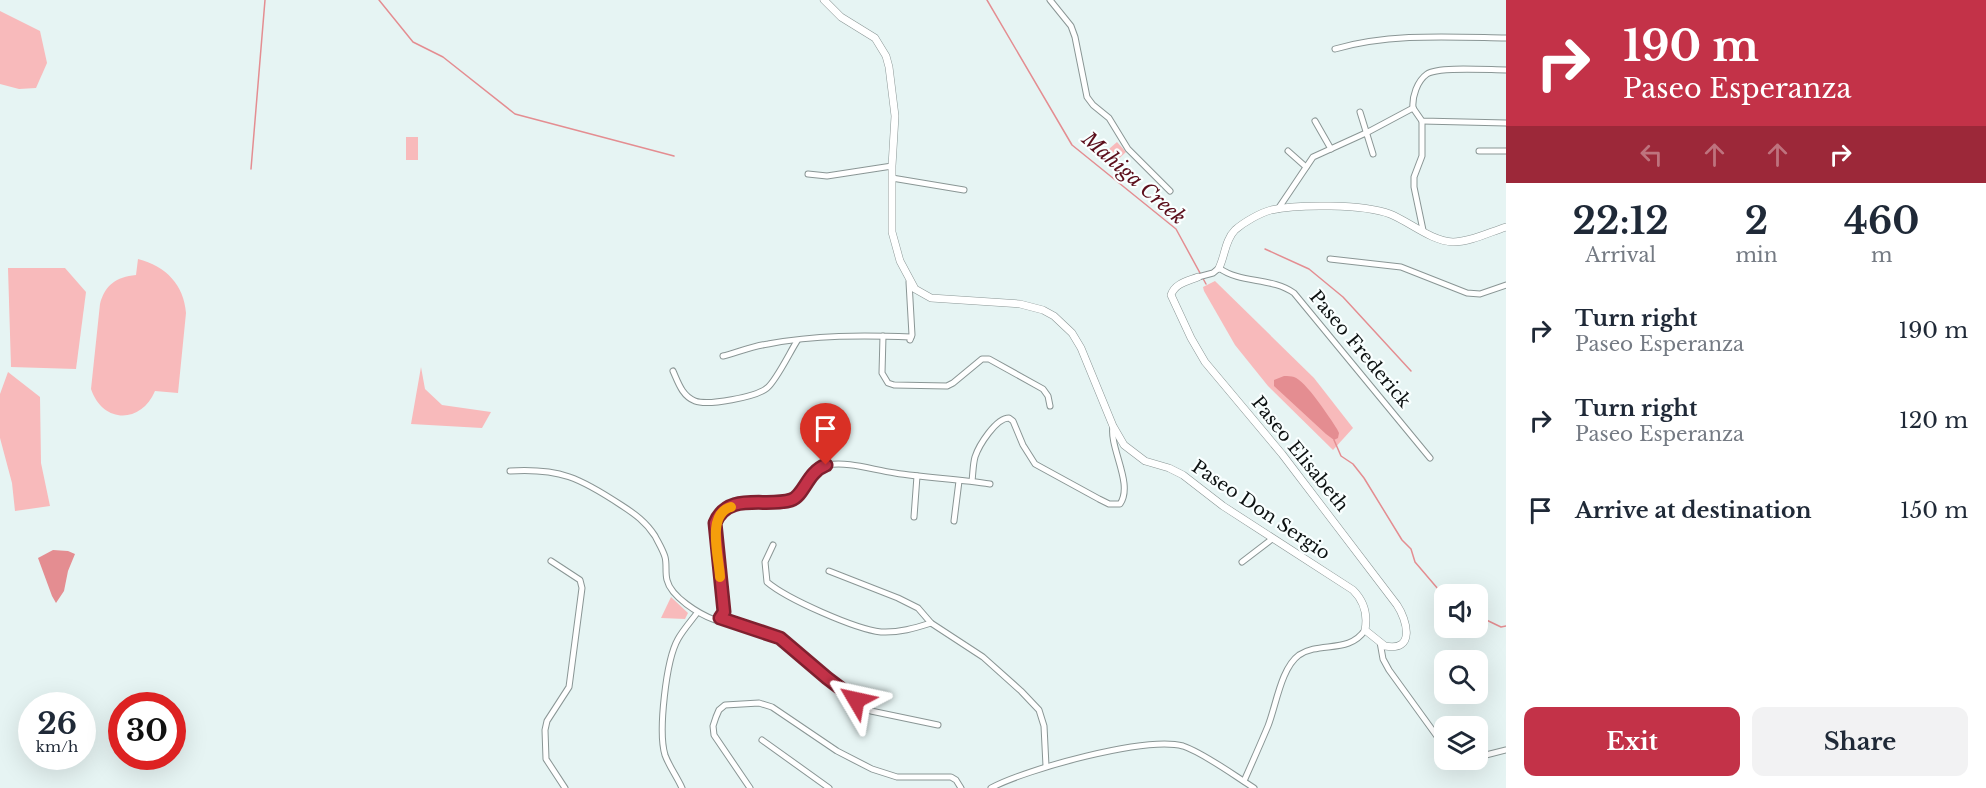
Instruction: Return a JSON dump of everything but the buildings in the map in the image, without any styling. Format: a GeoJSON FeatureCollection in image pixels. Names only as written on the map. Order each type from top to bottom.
{"type":"FeatureCollection","features":[{"type":"Feature","properties":{"kind":"street"},"geometry":{"type":"LineString","coordinates":[[723,356],[768,344],[850,335],[910,339],[909,282],[897,253],[892,232],[895,116],[889,67],[881,48],[868,32],[841,17],[824,0]]}},
{"type":"Feature","properties":{"kind":"street"},"geometry":{"type":"LineString","coordinates":[[1050,0],[1071,26],[1087,97],[1109,118],[1128,149],[1170,191]]}},
{"type":"Feature","properties":{"kind":"street"},"geometry":{"type":"LineString","coordinates":[[1335,49],[1371,42],[1414,38],[1506,38]]}},
{"type":"Feature","properties":{"kind":"street"},"geometry":{"type":"LineString","coordinates":[[1423,230],[1414,187],[1414,177],[1422,156],[1422,121],[1413,108],[1414,94],[1426,75],[1438,70],[1506,70]]}},
{"type":"Feature","properties":{"kind":"street"},"geometry":{"type":"LineString","coordinates":[[1278,209],[1313,157],[1413,108]]}},
{"type":"Feature","properties":{"kind":"street"},"geometry":{"type":"LineString","coordinates":[[1360,112],[1373,154]]}},
{"type":"Feature","properties":{"kind":"street"},"geometry":{"type":"LineString","coordinates":[[1315,121],[1331,149]]}},
{"type":"Feature","properties":{"kind":"street"},"geometry":{"type":"LineString","coordinates":[[1422,121],[1506,123]]}},
{"type":"Feature","properties":{"kind":"street"},"geometry":{"type":"LineString","coordinates":[[1287,150],[1306,167]]}},
{"type":"Feature","properties":{"kind":"street"},"geometry":{"type":"LineString","coordinates":[[1479,150],[1506,151]]}},
{"type":"Feature","properties":{"kind":"street"},"geometry":{"type":"LineString","coordinates":[[808,174],[827,176],[892,166]]}},
{"type":"Feature","properties":{"kind":"street"},"geometry":{"type":"LineString","coordinates":[[892,178],[964,190]]}},
{"type":"Feature","properties":{"kind":"street"},"geometry":{"type":"LineString","coordinates":[[1219,268],[1233,232],[1266,212],[1278,209],[1330,207],[1377,210],[1439,239],[1452,242],[1464,241],[1506,226]]}},
{"type":"Feature","properties":{"kind":"street"},"geometry":{"type":"LineString","coordinates":[[1330,259],[1401,267],[1467,293],[1480,294],[1506,285]]}},
{"type":"Feature","properties":{"kind":"street","name":"Paseo Elisabeth"},"geometry":{"type":"LineString","coordinates":[[1219,268],[1178,285],[1172,291],[1172,298],[1198,351],[1213,372],[1282,454],[1401,611],[1407,630],[1405,639],[1402,643],[1393,646],[1385,646],[1380,642]]}},
{"type":"Feature","properties":{"kind":"street","name":"Paseo Frederick"},"geometry":{"type":"LineString","coordinates":[[1219,268],[1229,274],[1279,286],[1293,293],[1430,458]]}},
{"type":"Feature","properties":{"kind":"street","name":"Paseo Don Sergio"},"geometry":{"type":"LineString","coordinates":[[909,282],[919,293],[931,298],[1020,304],[1043,310],[1054,316],[1072,333],[1081,348],[1113,426],[1120,440],[1132,453],[1145,461],[1183,475],[1223,506],[1353,590],[1364,606],[1365,630]]}},
{"type":"Feature","properties":{"kind":"street"},"geometry":{"type":"LineString","coordinates":[[884,336],[882,373],[888,383],[947,386],[982,359],[989,359],[1043,388],[1050,406]]}},
{"type":"Feature","properties":{"kind":"street"},"geometry":{"type":"LineString","coordinates":[[673,371],[681,390],[695,401],[723,401],[756,395],[769,387],[797,341]]}},
{"type":"Feature","properties":{"kind":"street"},"geometry":{"type":"LineString","coordinates":[[972,481],[975,456],[983,442],[998,422],[1009,418],[1035,464],[1109,504],[1120,504],[1123,485],[1121,468],[1112,438],[1113,426]]}},
{"type":"Feature","properties":{"kind":"street"},"geometry":{"type":"LineString","coordinates":[[720,618],[724,612],[715,523],[719,513],[727,507],[753,501],[789,501],[798,497],[817,468],[826,465],[990,484]]}},
{"type":"Feature","properties":{"kind":"street"},"geometry":{"type":"LineString","coordinates":[[510,471],[538,470],[577,479],[591,485],[644,521],[665,558],[667,582],[675,593],[697,613],[715,620],[720,618],[780,638],[871,711],[938,725]]}},
{"type":"Feature","properties":{"kind":"street"},"geometry":{"type":"LineString","coordinates":[[914,517],[917,476]]}},
{"type":"Feature","properties":{"kind":"street"},"geometry":{"type":"LineString","coordinates":[[954,521],[959,481]]}},
{"type":"Feature","properties":{"kind":"street"},"geometry":{"type":"LineString","coordinates":[[1242,562],[1272,539]]}},
{"type":"Feature","properties":{"kind":"street"},"geometry":{"type":"LineString","coordinates":[[774,545],[765,562],[767,582],[794,599],[848,622],[880,632],[899,632],[932,623]]}},
{"type":"Feature","properties":{"kind":"street"},"geometry":{"type":"LineString","coordinates":[[551,561],[580,580],[582,588],[569,687],[545,730],[546,759],[566,788]]}},
{"type":"Feature","properties":{"kind":"street"},"geometry":{"type":"LineString","coordinates":[[829,571],[918,608],[932,623],[982,657],[1021,691],[1039,710],[1044,726],[1046,766]]}},
{"type":"Feature","properties":{"kind":"street"},"geometry":{"type":"LineString","coordinates":[[682,788],[665,754],[664,710],[667,677],[673,651],[677,640],[697,613]]}},
{"type":"Feature","properties":{"kind":"street"},"geometry":{"type":"LineString","coordinates":[[1244,781],[1286,673],[1293,661],[1307,651],[1350,643],[1365,630],[1380,642],[1383,659],[1389,670],[1434,732]]}},
{"type":"Feature","properties":{"kind":"street"},"geometry":{"type":"LineString","coordinates":[[750,788],[714,735],[713,726],[716,717],[725,705],[759,703],[772,707],[837,751],[872,769],[897,777],[951,777],[961,788]]}},
{"type":"Feature","properties":{"kind":"street"},"geometry":{"type":"LineString","coordinates":[[762,740],[829,788]]}},
{"type":"Feature","properties":{"kind":"street"},"geometry":{"type":"LineString","coordinates":[[991,788],[1046,766],[1118,750],[1168,743],[1196,752],[1254,788]]}},
{"type":"Feature","properties":{"kind":"street"},"geometry":{"type":"LineString","coordinates":[[1488,754],[1506,750]]}},
{"type":"Feature","properties":{"kind":"shaded area"},"geometry":{"type":"Polygon","coordinates":[[[0,11],[40,31],[47,63],[36,88],[19,89],[0,84],[0,11]]]}},
{"type":"Feature","properties":{"kind":"shaded area"},"geometry":{"type":"Polygon","coordinates":[[[406,137],[418,137],[418,160],[406,160],[406,137]]]}},
{"type":"Feature","properties":{"kind":"shaded area"},"geometry":{"type":"Polygon","coordinates":[[[1117,142],[1126,152],[1112,165],[1102,155],[1117,142]]]}},
{"type":"Feature","properties":{"kind":"shaded area"},"geometry":{"type":"Polygon","coordinates":[[[138,259],[157,266],[172,278],[185,303],[178,393],[155,391],[141,410],[122,416],[104,409],[91,389],[102,297],[112,283],[136,275],[138,259]]]}},
{"type":"Feature","properties":{"kind":"shaded area"},"geometry":{"type":"Polygon","coordinates":[[[8,268],[65,268],[86,292],[76,369],[11,367],[8,268]]]}},
{"type":"Feature","properties":{"kind":"shaded area"},"geometry":{"type":"Polygon","coordinates":[[[1215,281],[1314,378],[1353,428],[1333,450],[1268,386],[1235,345],[1204,291],[1203,287],[1215,281]]]}},
{"type":"Feature","properties":{"kind":"shaded area"},"geometry":{"type":"Polygon","coordinates":[[[421,367],[425,389],[442,405],[491,412],[482,428],[411,424],[421,367]]]}},
{"type":"Feature","properties":{"kind":"shaded area"},"geometry":{"type":"Polygon","coordinates":[[[8,372],[40,397],[41,463],[50,506],[15,511],[12,483],[0,438],[0,394],[8,372]]]}},
{"type":"Feature","properties":{"kind":"shaded area"},"geometry":{"type":"Polygon","coordinates":[[[1284,376],[1299,380],[1311,392],[1337,429],[1338,438],[1334,440],[1326,434],[1274,386],[1274,380],[1284,376]]]}},
{"type":"Feature","properties":{"kind":"shaded area"},"geometry":{"type":"Polygon","coordinates":[[[53,550],[75,554],[68,571],[64,591],[56,603],[38,558],[53,550]]]}},
{"type":"Feature","properties":{"kind":"shaded area"},"geometry":{"type":"Polygon","coordinates":[[[671,597],[688,613],[685,619],[661,618],[671,597]]]}},
{"type":"Feature","properties":{"kind":"waterway"},"geometry":{"type":"LineString","coordinates":[[251,169],[265,0]]}},
{"type":"Feature","properties":{"kind":"waterway"},"geometry":{"type":"LineString","coordinates":[[379,0],[413,42],[443,57],[515,114],[674,156]]}},
{"type":"Feature","properties":{"kind":"waterway","name":"Mahiga Creek"},"geometry":{"type":"LineString","coordinates":[[987,0],[1072,145],[1176,229],[1206,284]]}},
{"type":"Feature","properties":{"kind":"waterway"},"geometry":{"type":"LineString","coordinates":[[1265,249],[1309,269],[1343,297],[1411,371]]}},
{"type":"Feature","properties":{"kind":"waterway"},"geometry":{"type":"LineString","coordinates":[[1334,440],[1341,456],[1353,464],[1364,478],[1402,540],[1411,549],[1415,562],[1434,584]]}},
{"type":"Feature","properties":{"kind":"waterway"},"geometry":{"type":"LineString","coordinates":[[1488,621],[1501,627],[1506,626]]}},
{"type":"Feature","properties":{"kind":"slow traffic"},"geometry":{"type":"LineString","coordinates":[[720,577],[715,523],[719,513],[731,507]]}},
{"type":"Feature","properties":{"kind":"route"},"geometry":{"type":"LineString","coordinates":[[826,465],[817,468],[798,497],[789,501],[753,501],[727,507],[719,513],[715,523],[724,612],[720,618],[780,638],[856,700]]}}]}
